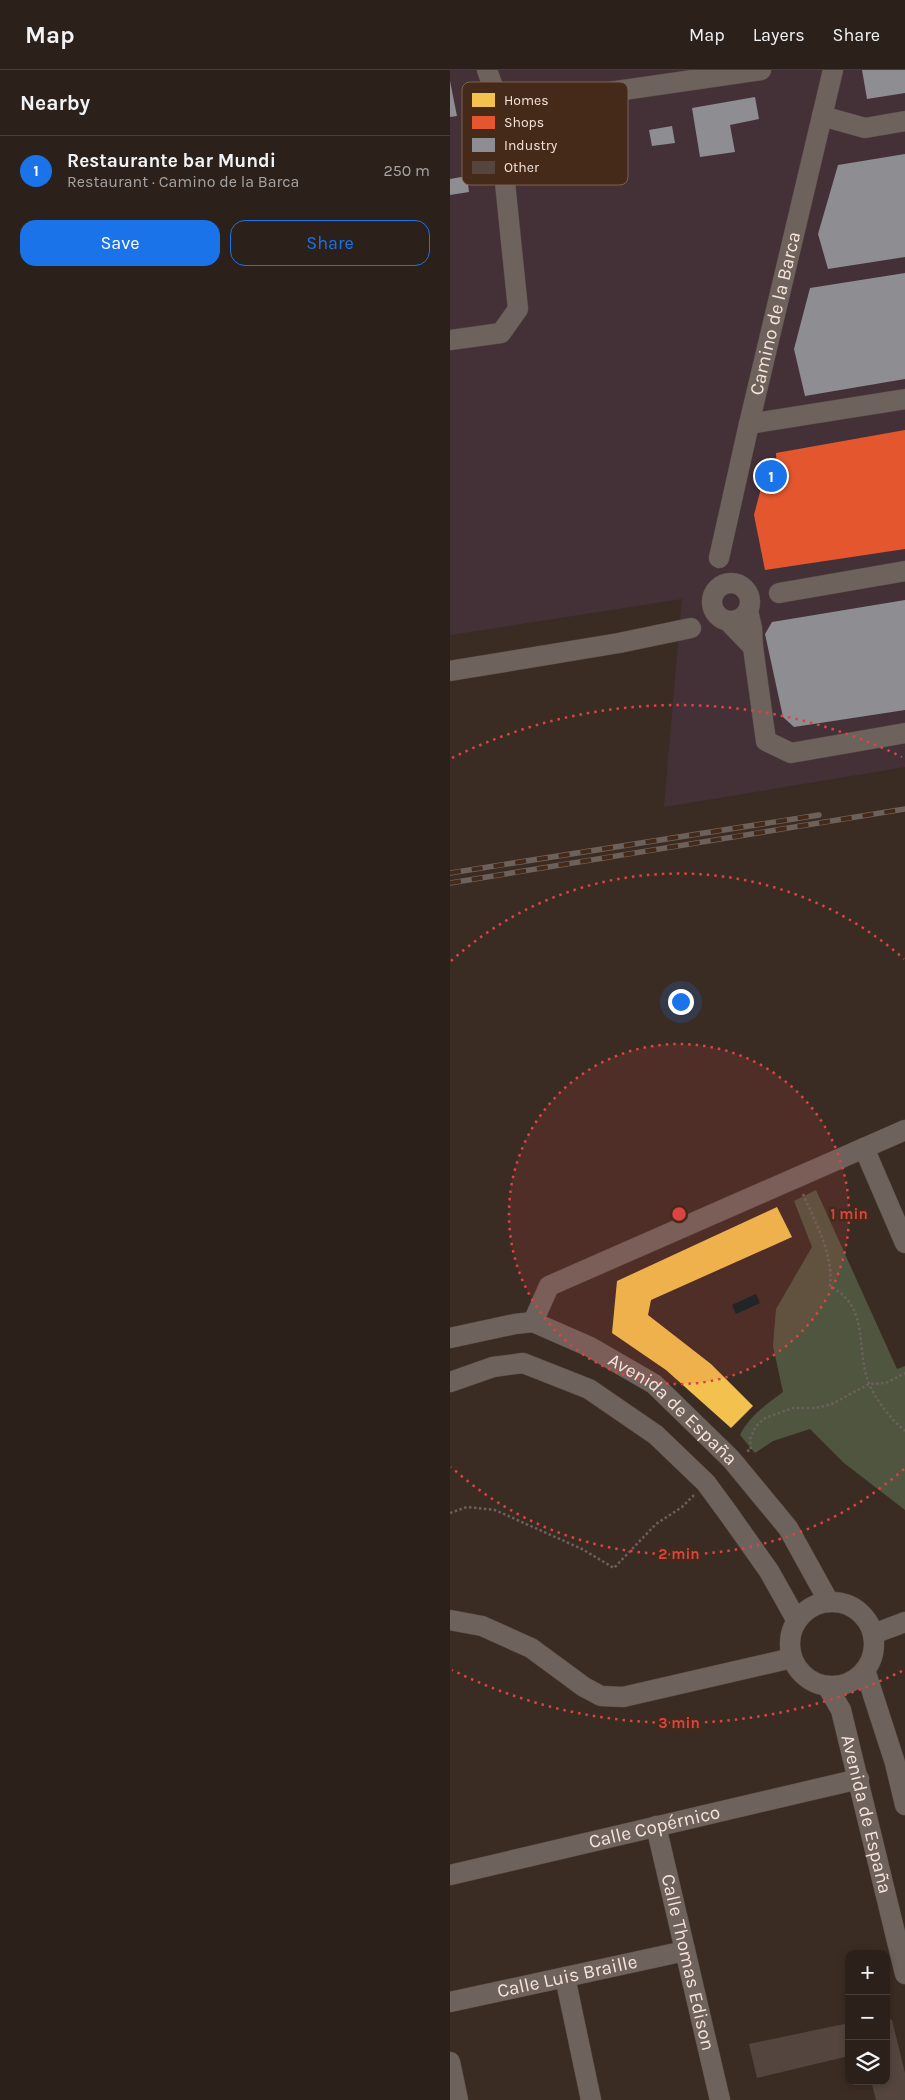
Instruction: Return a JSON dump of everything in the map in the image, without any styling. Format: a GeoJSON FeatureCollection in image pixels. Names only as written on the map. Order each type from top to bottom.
{"type":"FeatureCollection","features":[{"type":"Feature","properties":{"kind":"street"},"geometry":{"type":"LineString","coordinates":[[487,70],[491,82]]}},
{"type":"Feature","properties":{"kind":"street"},"geometry":{"type":"LineString","coordinates":[[628,89],[760,70]]}},
{"type":"Feature","properties":{"kind":"street","name":"Camino de la Barca"},"geometry":{"type":"LineString","coordinates":[[712,598],[749,424],[833,70]]}},
{"type":"Feature","properties":{"kind":"street"},"geometry":{"type":"LineString","coordinates":[[822,116],[865,128],[905,121]]}},
{"type":"Feature","properties":{"kind":"street"},"geometry":{"type":"LineString","coordinates":[[450,340],[502,333],[518,309],[505,185]]}},
{"type":"Feature","properties":{"kind":"street"},"geometry":{"type":"LineString","coordinates":[[749,424],[905,400]]}},
{"type":"Feature","properties":{"kind":"street"},"geometry":{"type":"LineString","coordinates":[[720,558],[745,598],[752,628],[766,741],[791,754],[905,733]]}},
{"type":"Feature","properties":{"kind":"street"},"geometry":{"type":"LineString","coordinates":[[745,598],[905,571]]}},
{"type":"Feature","properties":{"kind":"street"},"geometry":{"type":"LineString","coordinates":[[691,628],[722,584],[728,582],[745,598]]}},
{"type":"Feature","properties":{"kind":"street"},"geometry":{"type":"LineString","coordinates":[[712,598],[716,615],[726,620],[753,647]]}},
{"type":"Feature","properties":{"kind":"street"},"geometry":{"type":"LineString","coordinates":[[450,671],[619,643],[691,628],[700,629],[726,620],[740,619],[745,598]]}},
{"type":"Feature","properties":{"kind":"street"},"geometry":{"type":"LineString","coordinates":[[450,1338],[533,1322],[549,1286],[905,1130]]}},
{"type":"Feature","properties":{"kind":"street"},"geometry":{"type":"LineString","coordinates":[[864,1148],[905,1243]]}},
{"type":"Feature","properties":{"kind":"street","name":"Avenida de España"},"geometry":{"type":"LineString","coordinates":[[533,1322],[590,1347],[654,1384],[731,1459],[788,1528],[829,1602]]}},
{"type":"Feature","properties":{"kind":"street","name":"Avenida de España"},"geometry":{"type":"LineString","coordinates":[[450,1382],[493,1367],[523,1364],[589,1389],[656,1435],[706,1484],[769,1571],[797,1620]]}},
{"type":"Feature","properties":{"kind":"street"},"geometry":{"type":"LineString","coordinates":[[829,1602],[841,1603],[857,1610],[869,1623],[873,1634],[874,1647],[872,1659],[865,1670],[855,1679],[841,1685],[827,1686],[816,1683],[806,1677],[792,1658],[790,1645],[791,1632],[797,1620],[811,1608],[829,1602]]}},
{"type":"Feature","properties":{"kind":"street"},"geometry":{"type":"LineString","coordinates":[[450,1620],[482,1626],[531,1648],[584,1687],[601,1696],[624,1697],[792,1658]]}},
{"type":"Feature","properties":{"kind":"street"},"geometry":{"type":"LineString","coordinates":[[873,1634],[905,1622]]}},
{"type":"Feature","properties":{"kind":"street","name":"Avenida de España"},"geometry":{"type":"LineString","coordinates":[[865,1670],[900,1761],[905,1805]]}},
{"type":"Feature","properties":{"kind":"street","name":"Avenida de España"},"geometry":{"type":"LineString","coordinates":[[827,1686],[841,1710],[905,1974]]}},
{"type":"Feature","properties":{"kind":"street","name":"Calle Copérnico"},"geometry":{"type":"LineString","coordinates":[[450,1875],[859,1779]]}},
{"type":"Feature","properties":{"kind":"street","name":"Calle Thomas Edison"},"geometry":{"type":"LineString","coordinates":[[656,1826],[720,2100]]}},
{"type":"Feature","properties":{"kind":"street","name":"Calle Luis Braille"},"geometry":{"type":"LineString","coordinates":[[450,2002],[685,1951]]}},
{"type":"Feature","properties":{"kind":"street"},"geometry":{"type":"LineString","coordinates":[[565,1977],[591,2100]]}},
{"type":"Feature","properties":{"kind":"street"},"geometry":{"type":"LineString","coordinates":[[450,2062],[458,2100]]}},
{"type":"Feature","properties":{"kind":"path"},"geometry":{"type":"LineString","coordinates":[[797,1177],[828,1254],[832,1272],[830,1286],[841,1292],[858,1318],[870,1384],[889,1417],[905,1431]]}},
{"type":"Feature","properties":{"kind":"shaded area"},"geometry":{"type":"Polygon","coordinates":[[[450,70],[905,70],[905,767],[664,807],[682,599],[450,635],[450,70]]]}},
{"type":"Feature","properties":{"kind":"green space"},"geometry":{"type":"Polygon","coordinates":[[[816,1190],[897,1369],[905,1366],[905,1510],[844,1463],[810,1429],[773,1441],[755,1453],[740,1435],[754,1416],[783,1392],[773,1346],[776,1309],[812,1247],[794,1201],[816,1190]]]}},
{"type":"Feature","properties":{"kind":"water"},"geometry":{"type":"Polygon","coordinates":[[[756,1294],[760,1303],[736,1314],[732,1305],[756,1294]]]}},
{"type":"Feature","properties":{"kind":"building: Homes"},"geometry":{"type":"Polygon","coordinates":[[[777,1207],[792,1237],[651,1300],[648,1315],[711,1364],[753,1406],[731,1428],[666,1370],[612,1333],[617,1281],[777,1207]]]}},
{"type":"Feature","properties":{"kind":"building: Shops"},"geometry":{"type":"Polygon","coordinates":[[[905,430],[905,549],[765,570],[754,515],[765,473],[777,470],[776,453],[905,430]]]}},
{"type":"Feature","properties":{"kind":"building: Industry"},"geometry":{"type":"Polygon","coordinates":[[[862,70],[905,70],[905,93],[867,99],[862,70]]]}},
{"type":"Feature","properties":{"kind":"building: Industry"},"geometry":{"type":"Polygon","coordinates":[[[450,81],[457,116],[450,117],[450,81]]]}},
{"type":"Feature","properties":{"kind":"building: Industry"},"geometry":{"type":"Polygon","coordinates":[[[755,97],[759,119],[730,125],[735,152],[700,157],[692,108],[755,97]]]}},
{"type":"Feature","properties":{"kind":"building: Industry"},"geometry":{"type":"Polygon","coordinates":[[[672,126],[675,143],[652,146],[649,130],[672,126]]]}},
{"type":"Feature","properties":{"kind":"building: Industry"},"geometry":{"type":"Polygon","coordinates":[[[905,154],[905,257],[828,269],[818,234],[838,165],[905,154]]]}},
{"type":"Feature","properties":{"kind":"building: Industry"},"geometry":{"type":"Polygon","coordinates":[[[462,177],[462,185],[468,185],[469,192],[450,195],[450,179],[462,177]]]}},
{"type":"Feature","properties":{"kind":"building: Industry"},"geometry":{"type":"Polygon","coordinates":[[[905,273],[905,379],[805,396],[794,349],[810,288],[905,273]]]}},
{"type":"Feature","properties":{"kind":"building: Industry"},"geometry":{"type":"Polygon","coordinates":[[[905,600],[905,710],[794,727],[783,717],[765,634],[772,622],[905,600]]]}},
{"type":"Feature","properties":{"kind":"building: Other"},"geometry":{"type":"Polygon","coordinates":[[[890,2019],[892,2020],[905,2073],[905,2100],[876,2100],[872,2085],[890,2085],[890,2019]]]}},
{"type":"Feature","properties":{"kind":"building: Other"},"geometry":{"type":"Polygon","coordinates":[[[845,2024],[845,2057],[757,2078],[749,2044],[845,2024]]]}},
{"type":"Feature","properties":{"kind":"railway"},"geometry":{"type":"LineString","coordinates":[[450,883],[905,809]]}},
{"type":"Feature","properties":{"kind":"railway"},"geometry":{"type":"LineString","coordinates":[[450,873],[819,815]]}},
{"type":"Feature","properties":{"kind":"place","name":"Restaurante bar Mundi"},"geometry":{"type":"Point","coordinates":[771,476]}}]}
